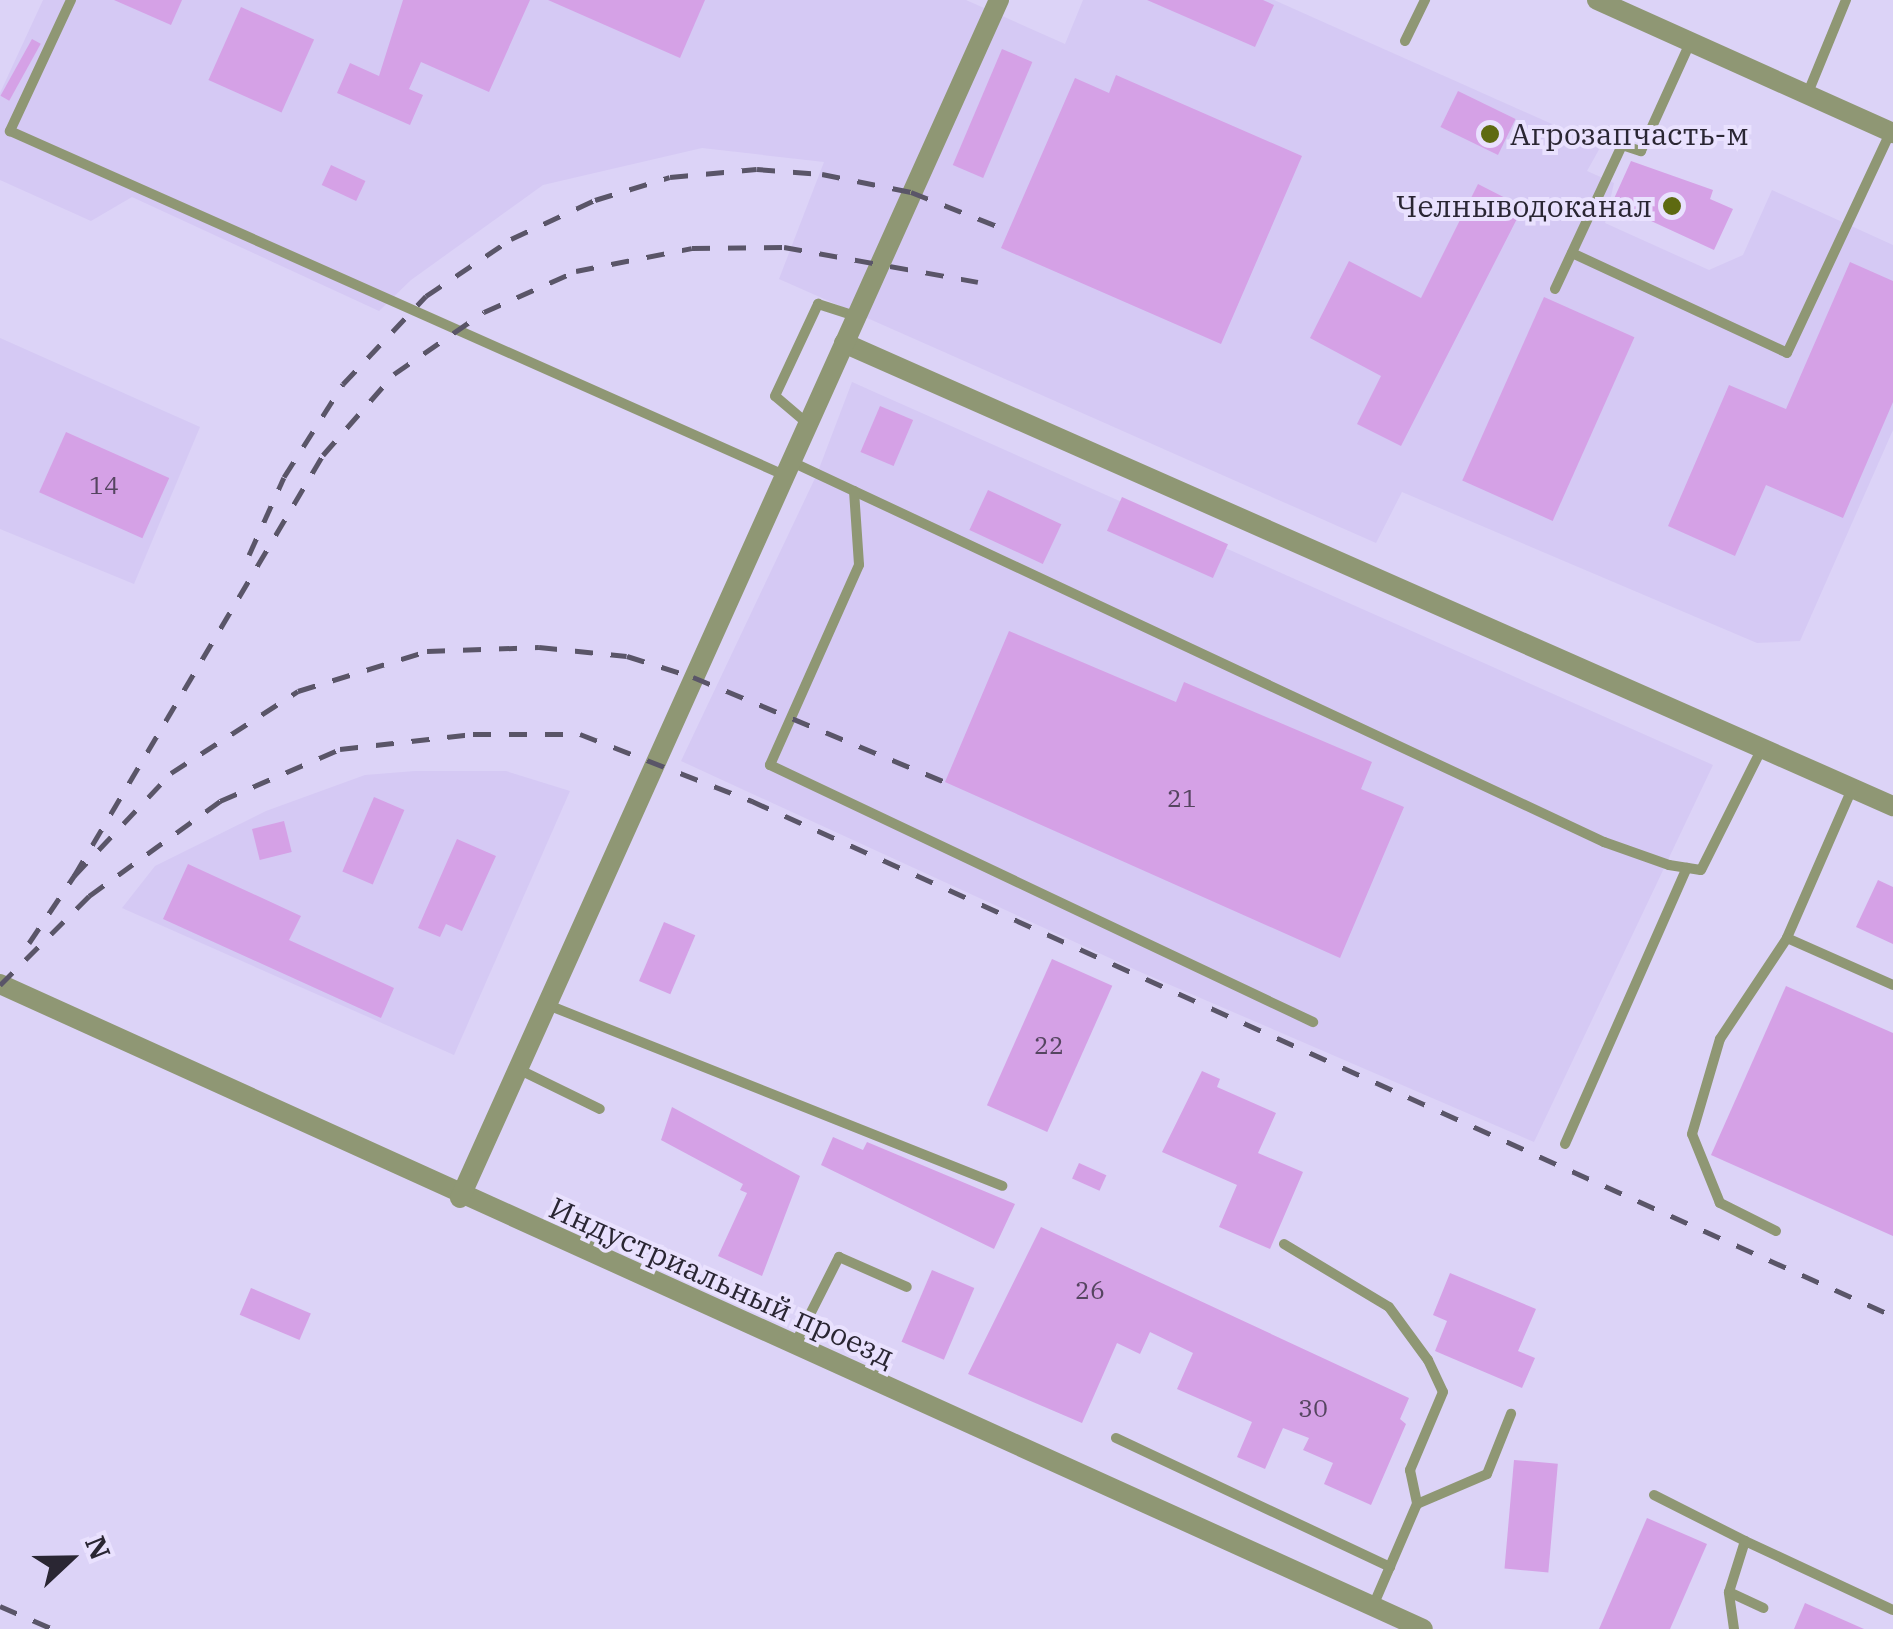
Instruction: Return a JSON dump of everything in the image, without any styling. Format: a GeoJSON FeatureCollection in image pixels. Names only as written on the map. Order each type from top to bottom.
{"type":"FeatureCollection","features":[{"type":"Feature","properties":{"kind":"street"},"geometry":{"type":"LineString","coordinates":[[460,1198],[999,0]]}},
{"type":"Feature","properties":{"kind":"street"},"geometry":{"type":"LineString","coordinates":[[1597,0],[1892,132]]}},
{"type":"Feature","properties":{"kind":"street"},"geometry":{"type":"LineString","coordinates":[[844,343],[1893,806]]}},
{"type":"Feature","properties":{"kind":"street","name":"Индустриальный проезд"},"geometry":{"type":"LineString","coordinates":[[0,984],[460,1198],[1423,1629]]}},
{"type":"Feature","properties":{"kind":"lane"},"geometry":{"type":"LineString","coordinates":[[71,0],[10,131],[788,469],[854,491],[1604,842],[1701,870],[1762,748]]}},
{"type":"Feature","properties":{"kind":"lane"},"geometry":{"type":"LineString","coordinates":[[1406,41],[1425,0]]}},
{"type":"Feature","properties":{"kind":"lane"},"geometry":{"type":"LineString","coordinates":[[1808,94],[1846,0]]}},
{"type":"Feature","properties":{"kind":"lane"},"geometry":{"type":"LineString","coordinates":[[1555,289],[1622,145],[1642,151],[1690,42]]}},
{"type":"Feature","properties":{"kind":"lane"},"geometry":{"type":"LineString","coordinates":[[1572,254],[1787,353],[1892,132]]}},
{"type":"Feature","properties":{"kind":"lane"},"geometry":{"type":"LineString","coordinates":[[808,424],[775,396],[818,304],[856,316]]}},
{"type":"Feature","properties":{"kind":"lane"},"geometry":{"type":"LineString","coordinates":[[854,491],[859,564],[770,766],[1313,1022]]}},
{"type":"Feature","properties":{"kind":"lane"},"geometry":{"type":"LineString","coordinates":[[1776,1232],[1720,1203],[1692,1134],[1720,1039],[1787,938],[1852,788]]}},
{"type":"Feature","properties":{"kind":"lane"},"geometry":{"type":"LineString","coordinates":[[1566,1144],[1687,868]]}},
{"type":"Feature","properties":{"kind":"lane"},"geometry":{"type":"LineString","coordinates":[[1787,938],[1893,985]]}},
{"type":"Feature","properties":{"kind":"lane"},"geometry":{"type":"LineString","coordinates":[[547,1005],[1002,1186]]}},
{"type":"Feature","properties":{"kind":"lane"},"geometry":{"type":"LineString","coordinates":[[518,1069],[600,1108]]}},
{"type":"Feature","properties":{"kind":"lane"},"geometry":{"type":"LineString","coordinates":[[1284,1244],[1389,1307],[1428,1360],[1443,1392],[1410,1470],[1417,1504],[1372,1606]]}},
{"type":"Feature","properties":{"kind":"lane"},"geometry":{"type":"LineString","coordinates":[[793,1347],[839,1257],[906,1287]]}},
{"type":"Feature","properties":{"kind":"lane"},"geometry":{"type":"LineString","coordinates":[[1417,1504],[1487,1474],[1511,1414]]}},
{"type":"Feature","properties":{"kind":"lane"},"geometry":{"type":"LineString","coordinates":[[1116,1438],[1390,1567]]}},
{"type":"Feature","properties":{"kind":"lane"},"geometry":{"type":"LineString","coordinates":[[1654,1496],[1893,1610]]}},
{"type":"Feature","properties":{"kind":"lane"},"geometry":{"type":"LineString","coordinates":[[1734,1629],[1729,1592],[1745,1541]]}},
{"type":"Feature","properties":{"kind":"lane"},"geometry":{"type":"LineString","coordinates":[[1729,1592],[1764,1608]]}},
{"type":"Feature","properties":{"kind":"shaded area"},"geometry":{"type":"Polygon","coordinates":[[[43,0],[966,0],[1065,44],[1083,0],[1274,0],[1601,146],[1587,171],[1614,183],[1605,223],[1709,270],[1743,255],[1772,190],[1893,245],[1893,430],[1800,641],[1757,643],[1402,492],[1376,543],[779,279],[824,162],[702,148],[543,185],[411,280],[379,311],[132,197],[91,221],[0,180],[0,93],[43,0]]]}},
{"type":"Feature","properties":{"kind":"shaded area"},"geometry":{"type":"Polygon","coordinates":[[[0,338],[200,427],[134,584],[0,529],[0,338]]]}},
{"type":"Feature","properties":{"kind":"shaded area"},"geometry":{"type":"Polygon","coordinates":[[[852,382],[1713,765],[1534,1142],[1138,971],[681,761],[817,474],[852,382]]]}},
{"type":"Feature","properties":{"kind":"shaded area"},"geometry":{"type":"Polygon","coordinates":[[[506,771],[570,791],[454,1055],[122,908],[155,866],[266,811],[365,775],[506,771]]]}},
{"type":"Feature","properties":{"kind":"building"},"geometry":{"type":"Polygon","coordinates":[[[114,0],[182,0],[171,25],[114,0]]]}},
{"type":"Feature","properties":{"kind":"building"},"geometry":{"type":"Polygon","coordinates":[[[403,0],[530,0],[489,92],[421,62],[409,89],[423,95],[410,125],[337,93],[350,63],[379,76],[403,0]]]}},
{"type":"Feature","properties":{"kind":"building"},"geometry":{"type":"Polygon","coordinates":[[[548,0],[705,0],[680,58],[548,0]]]}},
{"type":"Feature","properties":{"kind":"building"},"geometry":{"type":"Polygon","coordinates":[[[1147,0],[1263,0],[1274,5],[1255,47],[1147,0]]]}},
{"type":"Feature","properties":{"kind":"building"},"geometry":{"type":"Polygon","coordinates":[[[241,7],[314,40],[282,113],[208,80],[241,7]]]}},
{"type":"Feature","properties":{"kind":"building"},"geometry":{"type":"Polygon","coordinates":[[[32,39],[41,44],[9,101],[0,96],[32,39]]]}},
{"type":"Feature","properties":{"kind":"building"},"geometry":{"type":"Polygon","coordinates":[[[1002,49],[1032,62],[983,178],[953,165],[1002,49]]]}},
{"type":"Feature","properties":{"kind":"building"},"geometry":{"type":"Polygon","coordinates":[[[1116,75],[1302,156],[1221,344],[1001,248],[1075,78],[1109,93],[1116,75]]]}},
{"type":"Feature","properties":{"kind":"building"},"geometry":{"type":"Polygon","coordinates":[[[1458,91],[1516,119],[1498,155],[1440,127],[1458,91]]]}},
{"type":"Feature","properties":{"kind":"building","name":"Челныводоканал"},"geometry":{"type":"Polygon","coordinates":[[[1631,161],[1713,190],[1710,199],[1733,209],[1714,250],[1612,203],[1631,161]]]}},
{"type":"Feature","properties":{"kind":"building"},"geometry":{"type":"Polygon","coordinates":[[[331,165],[365,181],[356,201],[322,185],[331,165]]]}},
{"type":"Feature","properties":{"kind":"building"},"geometry":{"type":"Polygon","coordinates":[[[1478,184],[1523,207],[1401,446],[1357,424],[1381,376],[1310,338],[1349,261],[1421,298],[1478,184]]]}},
{"type":"Feature","properties":{"kind":"building"},"geometry":{"type":"Polygon","coordinates":[[[1850,262],[1893,281],[1893,402],[1843,518],[1766,485],[1735,556],[1668,526],[1729,385],[1786,409],[1850,262]]]}},
{"type":"Feature","properties":{"kind":"building"},"geometry":{"type":"Polygon","coordinates":[[[1544,297],[1634,337],[1553,521],[1462,481],[1544,297]]]}},
{"type":"Feature","properties":{"kind":"building"},"geometry":{"type":"Polygon","coordinates":[[[880,406],[913,420],[894,466],[860,452],[880,406]]]}},
{"type":"Feature","properties":{"kind":"building"},"geometry":{"type":"Polygon","coordinates":[[[66,432],[169,478],[142,538],[39,492],[66,432]]]}},
{"type":"Feature","properties":{"kind":"building"},"geometry":{"type":"Polygon","coordinates":[[[988,490],[1061,524],[1043,564],[969,530],[988,490]]]}},
{"type":"Feature","properties":{"kind":"building"},"geometry":{"type":"Polygon","coordinates":[[[1122,497],[1228,544],[1213,578],[1107,531],[1122,497]]]}},
{"type":"Feature","properties":{"kind":"building"},"geometry":{"type":"Polygon","coordinates":[[[1009,631],[1176,702],[1184,682],[1372,762],[1361,789],[1404,807],[1340,958],[945,782],[1009,631]]]}},
{"type":"Feature","properties":{"kind":"building"},"geometry":{"type":"Polygon","coordinates":[[[374,797],[404,810],[373,884],[342,872],[374,797]]]}},
{"type":"Feature","properties":{"kind":"building"},"geometry":{"type":"Polygon","coordinates":[[[284,821],[292,852],[260,860],[252,829],[284,821]]]}},
{"type":"Feature","properties":{"kind":"building"},"geometry":{"type":"Polygon","coordinates":[[[457,839],[496,856],[462,931],[446,924],[440,937],[418,928],[457,839]]]}},
{"type":"Feature","properties":{"kind":"building"},"geometry":{"type":"Polygon","coordinates":[[[188,864],[301,916],[289,940],[394,988],[381,1018],[163,919],[188,864]]]}},
{"type":"Feature","properties":{"kind":"building"},"geometry":{"type":"Polygon","coordinates":[[[1878,880],[1893,887],[1893,944],[1856,927],[1878,880]]]}},
{"type":"Feature","properties":{"kind":"building"},"geometry":{"type":"Polygon","coordinates":[[[664,922],[695,935],[670,994],[639,981],[664,922]]]}},
{"type":"Feature","properties":{"kind":"building"},"geometry":{"type":"Polygon","coordinates":[[[1052,959],[1112,986],[1047,1132],[987,1105],[1052,959]]]}},
{"type":"Feature","properties":{"kind":"building"},"geometry":{"type":"Polygon","coordinates":[[[1786,986],[1893,1033],[1893,1236],[1711,1155],[1786,986]]]}},
{"type":"Feature","properties":{"kind":"building"},"geometry":{"type":"Polygon","coordinates":[[[1202,1071],[1220,1079],[1217,1087],[1276,1113],[1258,1153],[1303,1172],[1270,1249],[1219,1227],[1237,1185],[1162,1152],[1202,1071]]]}},
{"type":"Feature","properties":{"kind":"building"},"geometry":{"type":"Polygon","coordinates":[[[672,1107],[800,1176],[762,1276],[718,1256],[747,1193],[740,1190],[743,1184],[661,1140],[672,1107]]]}},
{"type":"Feature","properties":{"kind":"building"},"geometry":{"type":"Polygon","coordinates":[[[833,1137],[863,1150],[867,1142],[1015,1204],[994,1249],[821,1165],[833,1137]]]}},
{"type":"Feature","properties":{"kind":"building"},"geometry":{"type":"Polygon","coordinates":[[[1079,1163],[1106,1175],[1099,1191],[1072,1179],[1079,1163]]]}},
{"type":"Feature","properties":{"kind":"building"},"geometry":{"type":"Polygon","coordinates":[[[1041,1227],[1409,1398],[1400,1419],[1406,1424],[1371,1505],[1324,1484],[1333,1463],[1303,1450],[1309,1438],[1283,1428],[1265,1469],[1237,1457],[1252,1422],[1177,1389],[1193,1353],[1150,1332],[1140,1354],[1117,1343],[1082,1423],[968,1374],[1041,1227]]]}},
{"type":"Feature","properties":{"kind":"building"},"geometry":{"type":"Polygon","coordinates":[[[932,1270],[974,1288],[944,1360],[902,1342],[932,1270]]]}},
{"type":"Feature","properties":{"kind":"building"},"geometry":{"type":"Polygon","coordinates":[[[1450,1273],[1536,1309],[1518,1351],[1535,1358],[1522,1388],[1435,1351],[1447,1321],[1433,1315],[1450,1273]]]}},
{"type":"Feature","properties":{"kind":"building"},"geometry":{"type":"Polygon","coordinates":[[[251,1288],[311,1313],[300,1340],[240,1315],[251,1288]]]}},
{"type":"Feature","properties":{"kind":"building"},"geometry":{"type":"Polygon","coordinates":[[[1514,1460],[1558,1464],[1548,1572],[1505,1569],[1514,1460]]]}},
{"type":"Feature","properties":{"kind":"building"},"geometry":{"type":"Polygon","coordinates":[[[1647,1518],[1707,1544],[1670,1629],[1599,1629],[1647,1518]]]}},
{"type":"Feature","properties":{"kind":"building"},"geometry":{"type":"Polygon","coordinates":[[[1805,1603],[1864,1629],[1794,1629],[1805,1603]]]}},
{"type":"Feature","properties":{"kind":"railway"},"geometry":{"type":"LineString","coordinates":[[249,555],[284,477],[343,384],[426,296],[511,239],[595,200],[670,177],[757,169],[822,174],[911,192],[1007,230]]}},
{"type":"Feature","properties":{"kind":"railway"},"geometry":{"type":"LineString","coordinates":[[74,876],[323,455],[394,374],[484,312],[576,271],[692,248],[784,247],[978,282]]}},
{"type":"Feature","properties":{"kind":"railway"},"geometry":{"type":"LineString","coordinates":[[29,943],[74,876],[171,773],[298,691],[427,651],[539,647],[627,656],[693,677],[945,782]]}},
{"type":"Feature","properties":{"kind":"railway"},"geometry":{"type":"LineString","coordinates":[[0,985],[89,896],[220,801],[340,749],[473,734],[580,734],[752,801],[1893,1316]]}},
{"type":"Feature","properties":{"kind":"railway"},"geometry":{"type":"LineString","coordinates":[[0,1606],[53,1629]]}},
{"type":"Feature","properties":{"kind":"place","name":"Агрозапчасть-м"},"geometry":{"type":"Point","coordinates":[1490,134]}},
{"type":"Feature","properties":{"kind":"place","name":"Челныводоканал"},"geometry":{"type":"Point","coordinates":[1672,206]}}]}
